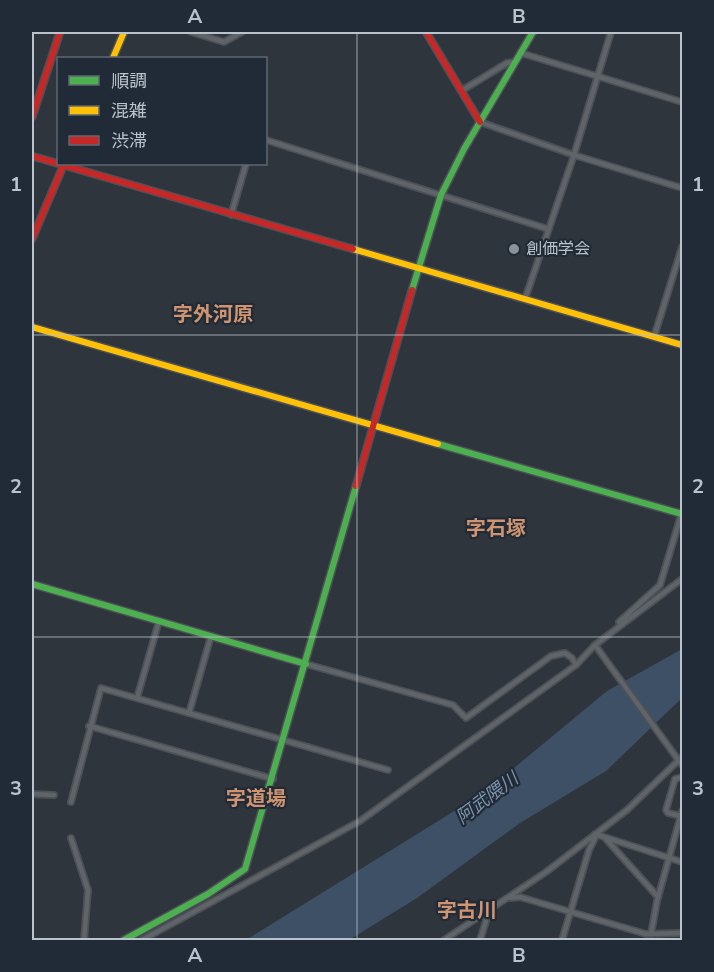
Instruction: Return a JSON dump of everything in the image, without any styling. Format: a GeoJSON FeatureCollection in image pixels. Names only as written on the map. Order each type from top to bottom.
{"type":"FeatureCollection","features":[{"type":"Feature","properties":{"kind":"street"},"geometry":{"type":"LineString","coordinates":[[32,117],[60,32]]}},
{"type":"Feature","properties":{"kind":"street"},"geometry":{"type":"LineString","coordinates":[[113,57],[124,32]]}},
{"type":"Feature","properties":{"kind":"street"},"geometry":{"type":"LineString","coordinates":[[190,32],[224,42],[242,32]]}},
{"type":"Feature","properties":{"kind":"street"},"geometry":{"type":"LineString","coordinates":[[426,32],[480,122],[682,188]]}},
{"type":"Feature","properties":{"kind":"street"},"geometry":{"type":"LineString","coordinates":[[124,940],[208,894],[245,869],[441,195],[452,171],[533,32]]}},
{"type":"Feature","properties":{"kind":"street"},"geometry":{"type":"LineString","coordinates":[[525,300],[574,154],[611,32]]}},
{"type":"Feature","properties":{"kind":"street"},"geometry":{"type":"LineString","coordinates":[[521,52],[682,102]]}},
{"type":"Feature","properties":{"kind":"street"},"geometry":{"type":"LineString","coordinates":[[462,91],[507,63],[515,62]]}},
{"type":"Feature","properties":{"kind":"street"},"geometry":{"type":"LineString","coordinates":[[267,140],[548,229]]}},
{"type":"Feature","properties":{"kind":"street"},"geometry":{"type":"LineString","coordinates":[[32,156],[57,163]]}},
{"type":"Feature","properties":{"kind":"street"},"geometry":{"type":"LineString","coordinates":[[32,239],[64,165],[682,345]]}},
{"type":"Feature","properties":{"kind":"street"},"geometry":{"type":"LineString","coordinates":[[231,215],[246,165]]}},
{"type":"Feature","properties":{"kind":"street"},"geometry":{"type":"LineString","coordinates":[[654,337],[682,247]]}},
{"type":"Feature","properties":{"kind":"street"},"geometry":{"type":"LineString","coordinates":[[676,268],[682,270]]}},
{"type":"Feature","properties":{"kind":"street"},"geometry":{"type":"LineString","coordinates":[[32,327],[682,514],[660,585],[576,665],[360,820],[142,940]]}},
{"type":"Feature","properties":{"kind":"street"},"geometry":{"type":"LineString","coordinates":[[614,629],[682,579]]}},
{"type":"Feature","properties":{"kind":"street"},"geometry":{"type":"LineString","coordinates":[[32,584],[453,705],[466,718],[551,656],[565,653],[576,665]]}},
{"type":"Feature","properties":{"kind":"street"},"geometry":{"type":"LineString","coordinates":[[137,698],[159,621]]}},
{"type":"Feature","properties":{"kind":"street"},"geometry":{"type":"LineString","coordinates":[[189,713],[211,636]]}},
{"type":"Feature","properties":{"kind":"street"},"geometry":{"type":"LineString","coordinates":[[444,940],[486,914],[596,835],[642,798],[681,761],[596,647]]}},
{"type":"Feature","properties":{"kind":"street"},"geometry":{"type":"LineString","coordinates":[[71,802],[100,688],[388,770]]}},
{"type":"Feature","properties":{"kind":"street"},"geometry":{"type":"LineString","coordinates":[[89,726],[273,779]]}},
{"type":"Feature","properties":{"kind":"street"},"geometry":{"type":"LineString","coordinates":[[651,934],[658,897],[682,814],[668,813],[666,810],[675,779],[682,777]]}},
{"type":"Feature","properties":{"kind":"street"},"geometry":{"type":"LineString","coordinates":[[32,794],[54,795]]}},
{"type":"Feature","properties":{"kind":"street"},"geometry":{"type":"LineString","coordinates":[[596,835],[682,862]]}},
{"type":"Feature","properties":{"kind":"street"},"geometry":{"type":"LineString","coordinates":[[562,940],[589,850],[596,835]]}},
{"type":"Feature","properties":{"kind":"street"},"geometry":{"type":"LineString","coordinates":[[71,838],[88,890],[84,940]]}},
{"type":"Feature","properties":{"kind":"street"},"geometry":{"type":"LineString","coordinates":[[606,839],[658,897]]}},
{"type":"Feature","properties":{"kind":"street"},"geometry":{"type":"LineString","coordinates":[[510,897],[520,897],[651,934],[682,933]]}},
{"type":"Feature","properties":{"kind":"street"},"geometry":{"type":"LineString","coordinates":[[480,940],[486,914]]}},
{"type":"Feature","properties":{"kind":"water","name":"阿武隈川"},"geometry":{"type":"Polygon","coordinates":[[[682,649],[682,698],[606,771],[520,823],[417,898],[349,940],[246,940],[485,792],[607,691],[682,649]]]}},
{"type":"Feature","properties":{"kind":"traffic: fast"},"geometry":{"type":"LineString","coordinates":[[412,290],[441,195],[464,149],[533,32]]}},
{"type":"Feature","properties":{"kind":"traffic: fast"},"geometry":{"type":"LineString","coordinates":[[438,444],[682,514]]}},
{"type":"Feature","properties":{"kind":"traffic: fast"},"geometry":{"type":"LineString","coordinates":[[124,940],[208,894],[245,869],[356,486]]}},
{"type":"Feature","properties":{"kind":"traffic: fast"},"geometry":{"type":"LineString","coordinates":[[32,584],[306,664]]}},
{"type":"Feature","properties":{"kind":"traffic: slow"},"geometry":{"type":"LineString","coordinates":[[113,57],[124,32]]}},
{"type":"Feature","properties":{"kind":"traffic: slow"},"geometry":{"type":"LineString","coordinates":[[353,249],[682,345]]}},
{"type":"Feature","properties":{"kind":"traffic: slow"},"geometry":{"type":"LineString","coordinates":[[32,327],[438,444]]}},
{"type":"Feature","properties":{"kind":"traffic: jam"},"geometry":{"type":"LineString","coordinates":[[32,117],[60,32]]}},
{"type":"Feature","properties":{"kind":"traffic: jam"},"geometry":{"type":"LineString","coordinates":[[426,32],[480,122]]}},
{"type":"Feature","properties":{"kind":"traffic: jam"},"geometry":{"type":"LineString","coordinates":[[32,156],[57,163]]}},
{"type":"Feature","properties":{"kind":"traffic: jam"},"geometry":{"type":"LineString","coordinates":[[63,165],[353,249]]}},
{"type":"Feature","properties":{"kind":"traffic: jam"},"geometry":{"type":"LineString","coordinates":[[32,239],[64,165]]}},
{"type":"Feature","properties":{"kind":"traffic: jam"},"geometry":{"type":"LineString","coordinates":[[356,486],[412,290]]}},
{"type":"Feature","properties":{"kind":"place","name":"創価学会"},"geometry":{"type":"Point","coordinates":[514,249]}},
{"type":"Feature","properties":{"kind":"district","name":"字外河原"},"geometry":{"type":"Point","coordinates":[213,314]}},
{"type":"Feature","properties":{"kind":"district","name":"字石塚"},"geometry":{"type":"Point","coordinates":[496,528]}},
{"type":"Feature","properties":{"kind":"district","name":"字道場"},"geometry":{"type":"Point","coordinates":[256,798]}},
{"type":"Feature","properties":{"kind":"district","name":"字古川"},"geometry":{"type":"Point","coordinates":[467,910]}}]}
